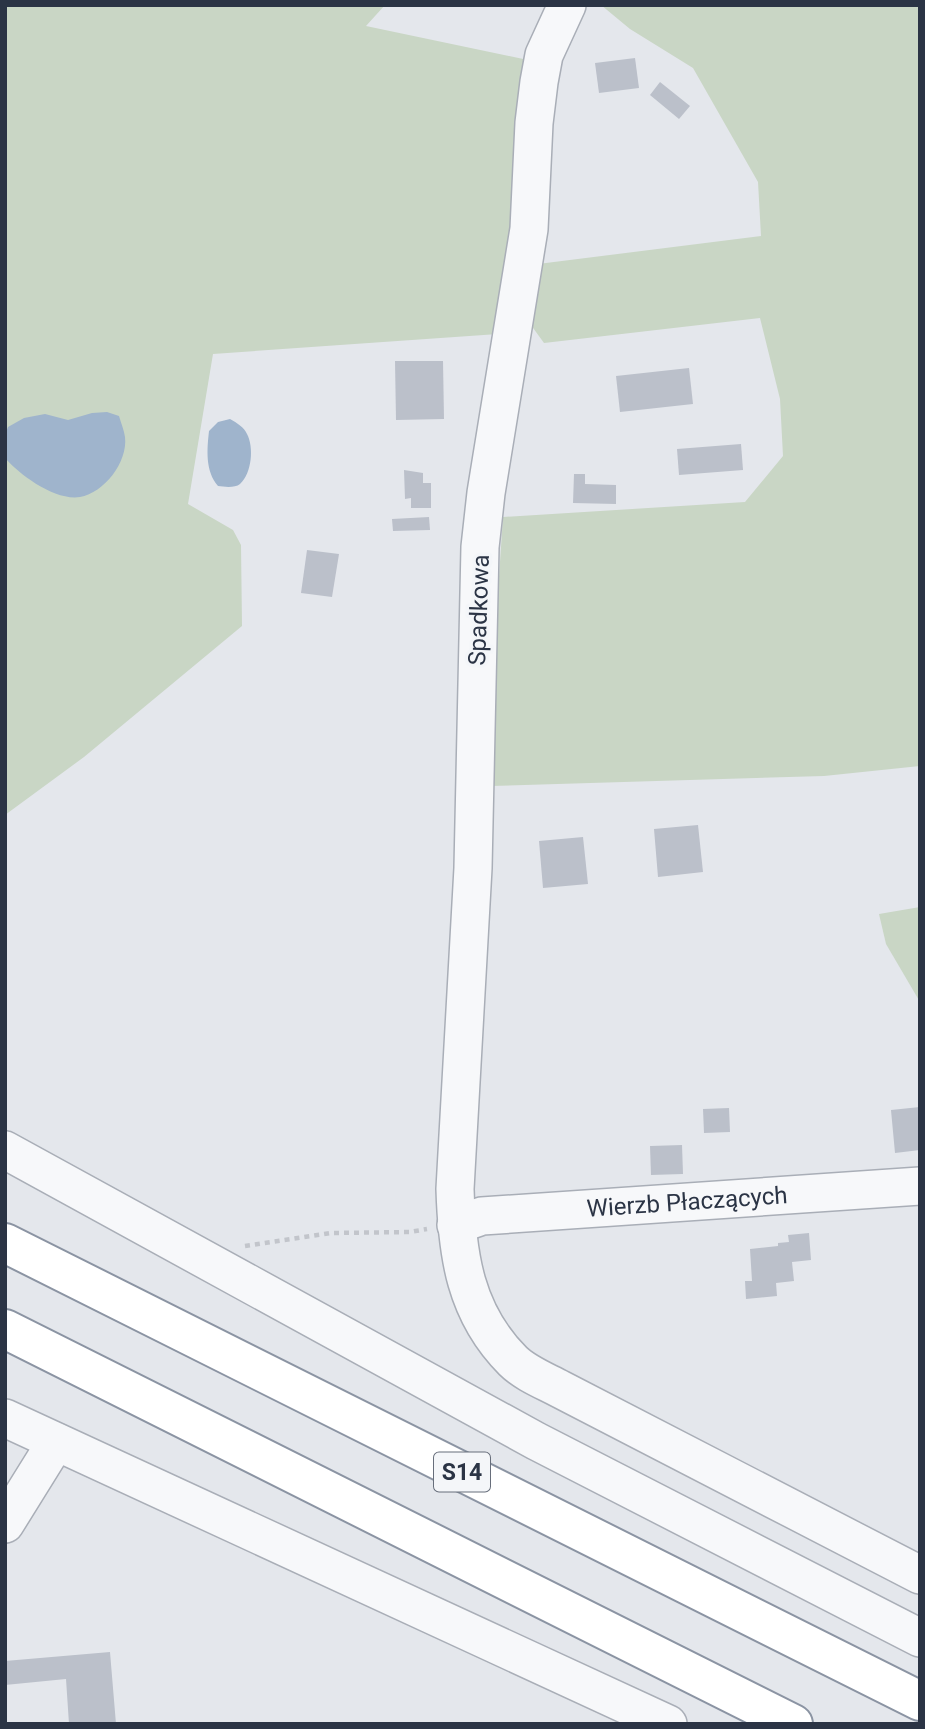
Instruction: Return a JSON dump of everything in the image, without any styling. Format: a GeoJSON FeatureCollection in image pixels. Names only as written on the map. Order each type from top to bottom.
{"type":"FeatureCollection","features":[{"type":"Feature","properties":{"kind":"highway","name":"S14"},"geometry":{"type":"LineString","coordinates":[[5,1243],[920,1701]]}},
{"type":"Feature","properties":{"kind":"highway"},"geometry":{"type":"LineString","coordinates":[[5,1329],[793,1724]]}},
{"type":"Feature","properties":{"kind":"street","name":"Spadkowa"},"geometry":{"type":"LineString","coordinates":[[568,5],[544,55],[539,82],[534,123],[529,229],[486,493],[480,547],[473,868],[454,1189],[456,1224],[465,1279],[483,1325],[515,1363],[560,1390],[920,1575]]}},
{"type":"Feature","properties":{"kind":"street"},"geometry":{"type":"LineString","coordinates":[[5,1150],[536,1441],[920,1638]]}},
{"type":"Feature","properties":{"kind":"street","name":"Wierzb Płaczących"},"geometry":{"type":"LineString","coordinates":[[456,1224],[482,1216],[920,1186]]}},
{"type":"Feature","properties":{"kind":"street"},"geometry":{"type":"LineString","coordinates":[[5,1418],[668,1724]]}},
{"type":"Feature","properties":{"kind":"street"},"geometry":{"type":"LineString","coordinates":[[5,1524],[56,1441]]}},
{"type":"Feature","properties":{"kind":"path"},"geometry":{"type":"LineString","coordinates":[[195,1253],[331,1233],[410,1232],[456,1224]]}},
{"type":"Feature","properties":{"kind":"green space"},"geometry":{"type":"Polygon","coordinates":[[[5,5],[385,5],[366,26],[528,60],[518,177],[498,334],[213,354],[188,504],[233,530],[241,545],[242,626],[84,757],[5,815],[5,5]]]}},
{"type":"Feature","properties":{"kind":"green space"},"geometry":{"type":"Polygon","coordinates":[[[601,5],[920,5],[920,766],[824,776],[490,786],[488,741],[503,517],[745,502],[783,456],[780,399],[760,318],[544,343],[528,321],[538,264],[761,236],[758,182],[693,68],[630,29],[601,5]]]}},
{"type":"Feature","properties":{"kind":"green space"},"geometry":{"type":"Polygon","coordinates":[[[920,907],[920,1002],[886,944],[879,914],[920,907]]]}},
{"type":"Feature","properties":{"kind":"water"},"geometry":{"type":"Polygon","coordinates":[[[107,412],[119,416],[125,434],[125,447],[113,475],[89,494],[70,497],[49,491],[29,479],[5,458],[5,435],[8,427],[24,418],[45,414],[68,420],[107,412]]]}},
{"type":"Feature","properties":{"kind":"water"},"geometry":{"type":"Polygon","coordinates":[[[230,419],[247,434],[251,446],[251,460],[240,484],[233,487],[218,486],[209,467],[209,431],[218,422],[230,419]]]}},
{"type":"Feature","properties":{"kind":"building"},"geometry":{"type":"Polygon","coordinates":[[[635,58],[639,88],[599,93],[595,63],[635,58]]]}},
{"type":"Feature","properties":{"kind":"building"},"geometry":{"type":"Polygon","coordinates":[[[660,82],[690,106],[679,119],[650,95],[660,82]]]}},
{"type":"Feature","properties":{"kind":"building"},"geometry":{"type":"Polygon","coordinates":[[[395,361],[443,361],[444,419],[396,420],[395,361]]]}},
{"type":"Feature","properties":{"kind":"building"},"geometry":{"type":"Polygon","coordinates":[[[689,368],[693,404],[620,412],[616,376],[689,368]]]}},
{"type":"Feature","properties":{"kind":"building"},"geometry":{"type":"Polygon","coordinates":[[[741,444],[743,470],[679,475],[677,449],[741,444]]]}},
{"type":"Feature","properties":{"kind":"building"},"geometry":{"type":"Polygon","coordinates":[[[404,470],[423,473],[423,483],[431,483],[431,508],[411,508],[411,498],[405,499],[404,470]]]}},
{"type":"Feature","properties":{"kind":"building"},"geometry":{"type":"Polygon","coordinates":[[[574,474],[585,474],[585,484],[616,485],[616,504],[573,503],[574,474]]]}},
{"type":"Feature","properties":{"kind":"building"},"geometry":{"type":"Polygon","coordinates":[[[429,517],[430,530],[393,531],[392,519],[429,517]]]}},
{"type":"Feature","properties":{"kind":"building"},"geometry":{"type":"Polygon","coordinates":[[[307,550],[339,554],[332,597],[301,593],[307,550]]]}},
{"type":"Feature","properties":{"kind":"building"},"geometry":{"type":"Polygon","coordinates":[[[698,825],[703,872],[658,877],[654,829],[698,825]]]}},
{"type":"Feature","properties":{"kind":"building"},"geometry":{"type":"Polygon","coordinates":[[[583,837],[588,884],[543,888],[539,841],[583,837]]]}},
{"type":"Feature","properties":{"kind":"building"},"geometry":{"type":"Polygon","coordinates":[[[920,1107],[920,1150],[895,1153],[891,1110],[920,1107]]]}},
{"type":"Feature","properties":{"kind":"building"},"geometry":{"type":"Polygon","coordinates":[[[729,1108],[730,1132],[704,1133],[703,1109],[729,1108]]]}},
{"type":"Feature","properties":{"kind":"building"},"geometry":{"type":"Polygon","coordinates":[[[682,1145],[683,1174],[651,1175],[650,1146],[682,1145]]]}},
{"type":"Feature","properties":{"kind":"building"},"geometry":{"type":"Polygon","coordinates":[[[809,1233],[811,1260],[792,1262],[794,1281],[776,1283],[777,1296],[746,1299],[745,1281],[752,1281],[750,1249],[778,1246],[778,1243],[789,1242],[788,1235],[809,1233]]]}},
{"type":"Feature","properties":{"kind":"building"},"geometry":{"type":"Polygon","coordinates":[[[110,1652],[116,1724],[69,1724],[66,1679],[5,1685],[5,1661],[110,1652]]]}}]}
